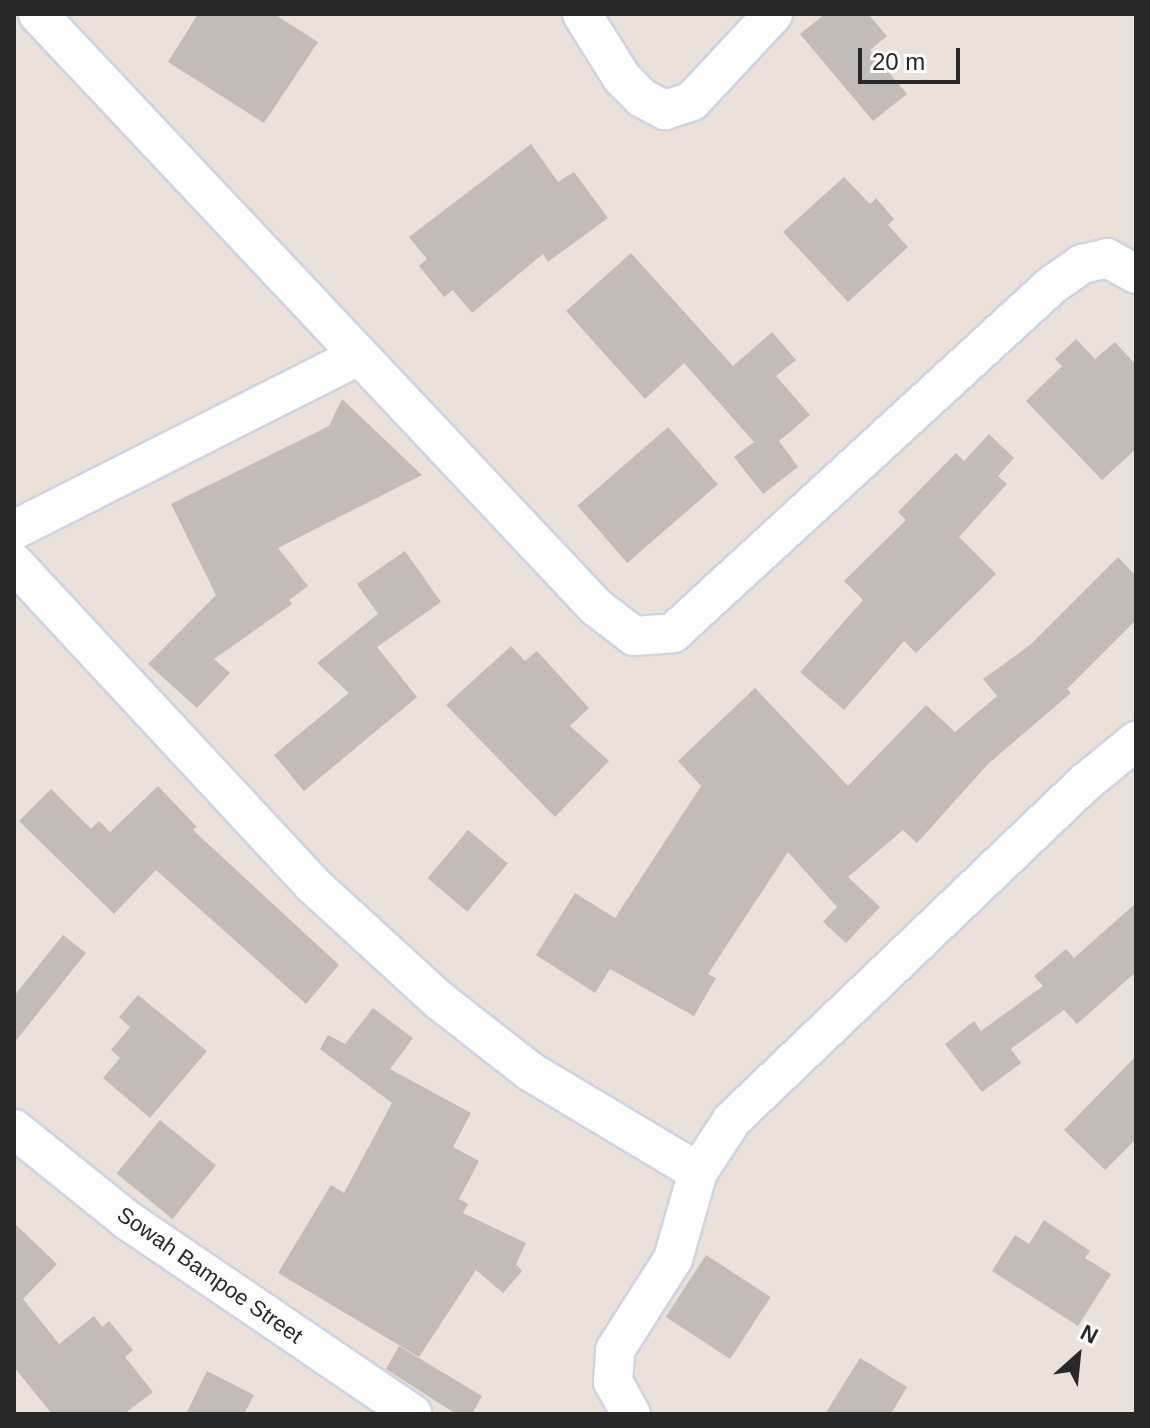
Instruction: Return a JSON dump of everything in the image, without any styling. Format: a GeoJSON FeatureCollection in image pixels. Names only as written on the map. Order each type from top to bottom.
{"type":"FeatureCollection","features":[{"type":"Feature","properties":{"kind":"street"},"geometry":{"type":"LineString","coordinates":[[38,14],[356,357],[596,607],[634,636],[673,633],[1052,285],[1082,264],[1107,258],[1130,266],[1136,274]]}},
{"type":"Feature","properties":{"kind":"street"},"geometry":{"type":"LineString","coordinates":[[582,14],[622,78],[642,98],[665,110],[692,101],[773,14]]}},
{"type":"Feature","properties":{"kind":"street"},"geometry":{"type":"LineString","coordinates":[[14,530],[356,357]]}},
{"type":"Feature","properties":{"kind":"street"},"geometry":{"type":"LineString","coordinates":[[18,576],[311,883],[440,1001],[531,1072],[698,1172]]}},
{"type":"Feature","properties":{"kind":"street"},"geometry":{"type":"LineString","coordinates":[[631,1414],[613,1382],[615,1350],[673,1259],[698,1172],[732,1120],[1086,782],[1136,741]]}},
{"type":"Feature","properties":{"kind":"street","name":"Sowah Bampoe Street"},"geometry":{"type":"LineString","coordinates":[[14,1129],[127,1220],[412,1414]]}},
{"type":"Feature","properties":{"kind":"building"},"geometry":{"type":"Polygon","coordinates":[[[198,14],[274,14],[318,42],[264,123],[168,62],[198,14]]]}},
{"type":"Feature","properties":{"kind":"building"},"geometry":{"type":"Polygon","coordinates":[[[825,14],[868,14],[887,36],[870,50],[907,94],[873,121],[800,34],[825,14]]]}},
{"type":"Feature","properties":{"kind":"building"},"geometry":{"type":"Polygon","coordinates":[[[531,144],[558,182],[574,172],[608,218],[548,262],[543,254],[472,313],[453,290],[444,297],[419,266],[427,259],[409,237],[531,144]]]}},
{"type":"Feature","properties":{"kind":"building"},"geometry":{"type":"Polygon","coordinates":[[[844,177],[870,204],[876,198],[894,219],[888,225],[908,247],[848,302],[783,232],[844,177]]]}},
{"type":"Feature","properties":{"kind":"building"},"geometry":{"type":"Polygon","coordinates":[[[631,253],[733,366],[772,332],[796,360],[776,376],[810,415],[779,441],[798,467],[763,494],[734,457],[754,442],[684,363],[645,399],[566,311],[631,253]]]}},
{"type":"Feature","properties":{"kind":"building"},"geometry":{"type":"Polygon","coordinates":[[[1076,339],[1095,359],[1115,342],[1136,365],[1136,449],[1102,480],[1026,401],[1062,366],[1055,359],[1076,339]]]}},
{"type":"Feature","properties":{"kind":"building"},"geometry":{"type":"Polygon","coordinates":[[[342,399],[422,475],[278,548],[308,586],[289,600],[292,604],[214,659],[230,673],[197,708],[148,664],[216,595],[171,504],[329,426],[342,399]]]}},
{"type":"Feature","properties":{"kind":"building"},"geometry":{"type":"Polygon","coordinates":[[[668,427],[718,484],[627,563],[577,506],[668,427]]]}},
{"type":"Feature","properties":{"kind":"building"},"geometry":{"type":"Polygon","coordinates":[[[989,434],[1014,458],[998,476],[1007,484],[959,537],[996,574],[916,653],[904,641],[844,710],[800,672],[863,600],[844,581],[906,520],[898,512],[956,453],[964,461],[989,434]]]}},
{"type":"Feature","properties":{"kind":"building"},"geometry":{"type":"Polygon","coordinates":[[[405,551],[441,602],[377,647],[417,697],[304,791],[274,755],[349,693],[317,663],[378,614],[357,584],[405,551]]]}},
{"type":"Feature","properties":{"kind":"building"},"geometry":{"type":"Polygon","coordinates":[[[1118,557],[1136,576],[1136,620],[1067,689],[1071,693],[988,764],[917,843],[903,830],[848,877],[880,907],[846,943],[823,922],[837,907],[788,852],[708,974],[716,978],[694,1016],[610,969],[595,993],[536,955],[575,893],[615,918],[701,786],[678,761],[755,688],[848,786],[926,705],[955,732],[997,696],[983,679],[1030,645],[1118,557]]]}},
{"type":"Feature","properties":{"kind":"building"},"geometry":{"type":"Polygon","coordinates":[[[511,646],[525,661],[537,651],[589,708],[570,726],[609,761],[555,817],[446,705],[511,646]]]}},
{"type":"Feature","properties":{"kind":"building"},"geometry":{"type":"Polygon","coordinates":[[[158,786],[197,827],[193,830],[339,965],[306,1004],[156,870],[114,914],[19,821],[51,789],[91,829],[99,821],[110,832],[158,786]]]}},
{"type":"Feature","properties":{"kind":"building"},"geometry":{"type":"Polygon","coordinates":[[[468,830],[508,863],[467,912],[428,878],[468,830]]]}},
{"type":"Feature","properties":{"kind":"building"},"geometry":{"type":"Polygon","coordinates":[[[1136,903],[1136,972],[1077,1024],[1064,1010],[1011,1049],[1021,1063],[982,1092],[945,1044],[974,1021],[981,1031],[1043,986],[1034,976],[1066,949],[1074,958],[1136,903]]]}},
{"type":"Feature","properties":{"kind":"building"},"geometry":{"type":"Polygon","coordinates":[[[63,935],[86,953],[14,1043],[14,996],[63,935]]]}},
{"type":"Feature","properties":{"kind":"building"},"geometry":{"type":"Polygon","coordinates":[[[138,995],[207,1051],[150,1118],[103,1078],[120,1058],[111,1050],[130,1027],[119,1017],[138,995]]]}},
{"type":"Feature","properties":{"kind":"building"},"geometry":{"type":"Polygon","coordinates":[[[373,1008],[413,1038],[390,1069],[471,1113],[453,1147],[479,1161],[459,1199],[468,1204],[463,1213],[526,1243],[516,1264],[522,1271],[503,1293],[476,1270],[419,1357],[278,1273],[331,1185],[344,1193],[392,1103],[320,1049],[328,1035],[345,1044],[373,1008]]]}},
{"type":"Feature","properties":{"kind":"building"},"geometry":{"type":"Polygon","coordinates":[[[1136,1056],[1136,1139],[1105,1170],[1064,1130],[1136,1056]]]}},
{"type":"Feature","properties":{"kind":"building"},"geometry":{"type":"Polygon","coordinates":[[[160,1120],[216,1165],[173,1219],[117,1174],[160,1120]]]}},
{"type":"Feature","properties":{"kind":"building"},"geometry":{"type":"Polygon","coordinates":[[[1044,1220],[1090,1251],[1085,1258],[1111,1274],[1078,1326],[992,1271],[1015,1235],[1029,1244],[1044,1220]]]}},
{"type":"Feature","properties":{"kind":"building"},"geometry":{"type":"Polygon","coordinates":[[[14,1223],[57,1264],[23,1299],[59,1344],[94,1316],[102,1327],[109,1321],[133,1350],[125,1357],[153,1392],[124,1414],[52,1414],[14,1367],[14,1223]]]}},
{"type":"Feature","properties":{"kind":"building"},"geometry":{"type":"Polygon","coordinates":[[[706,1255],[771,1297],[730,1359],[666,1317],[706,1255]]]}},
{"type":"Feature","properties":{"kind":"building"},"geometry":{"type":"Polygon","coordinates":[[[399,1346],[482,1396],[472,1414],[456,1414],[386,1369],[399,1346]]]}},
{"type":"Feature","properties":{"kind":"building"},"geometry":{"type":"Polygon","coordinates":[[[860,1358],[907,1387],[891,1414],[825,1414],[860,1358]]]}},
{"type":"Feature","properties":{"kind":"building"},"geometry":{"type":"Polygon","coordinates":[[[207,1371],[254,1395],[244,1414],[186,1414],[207,1371]]]}}]}
